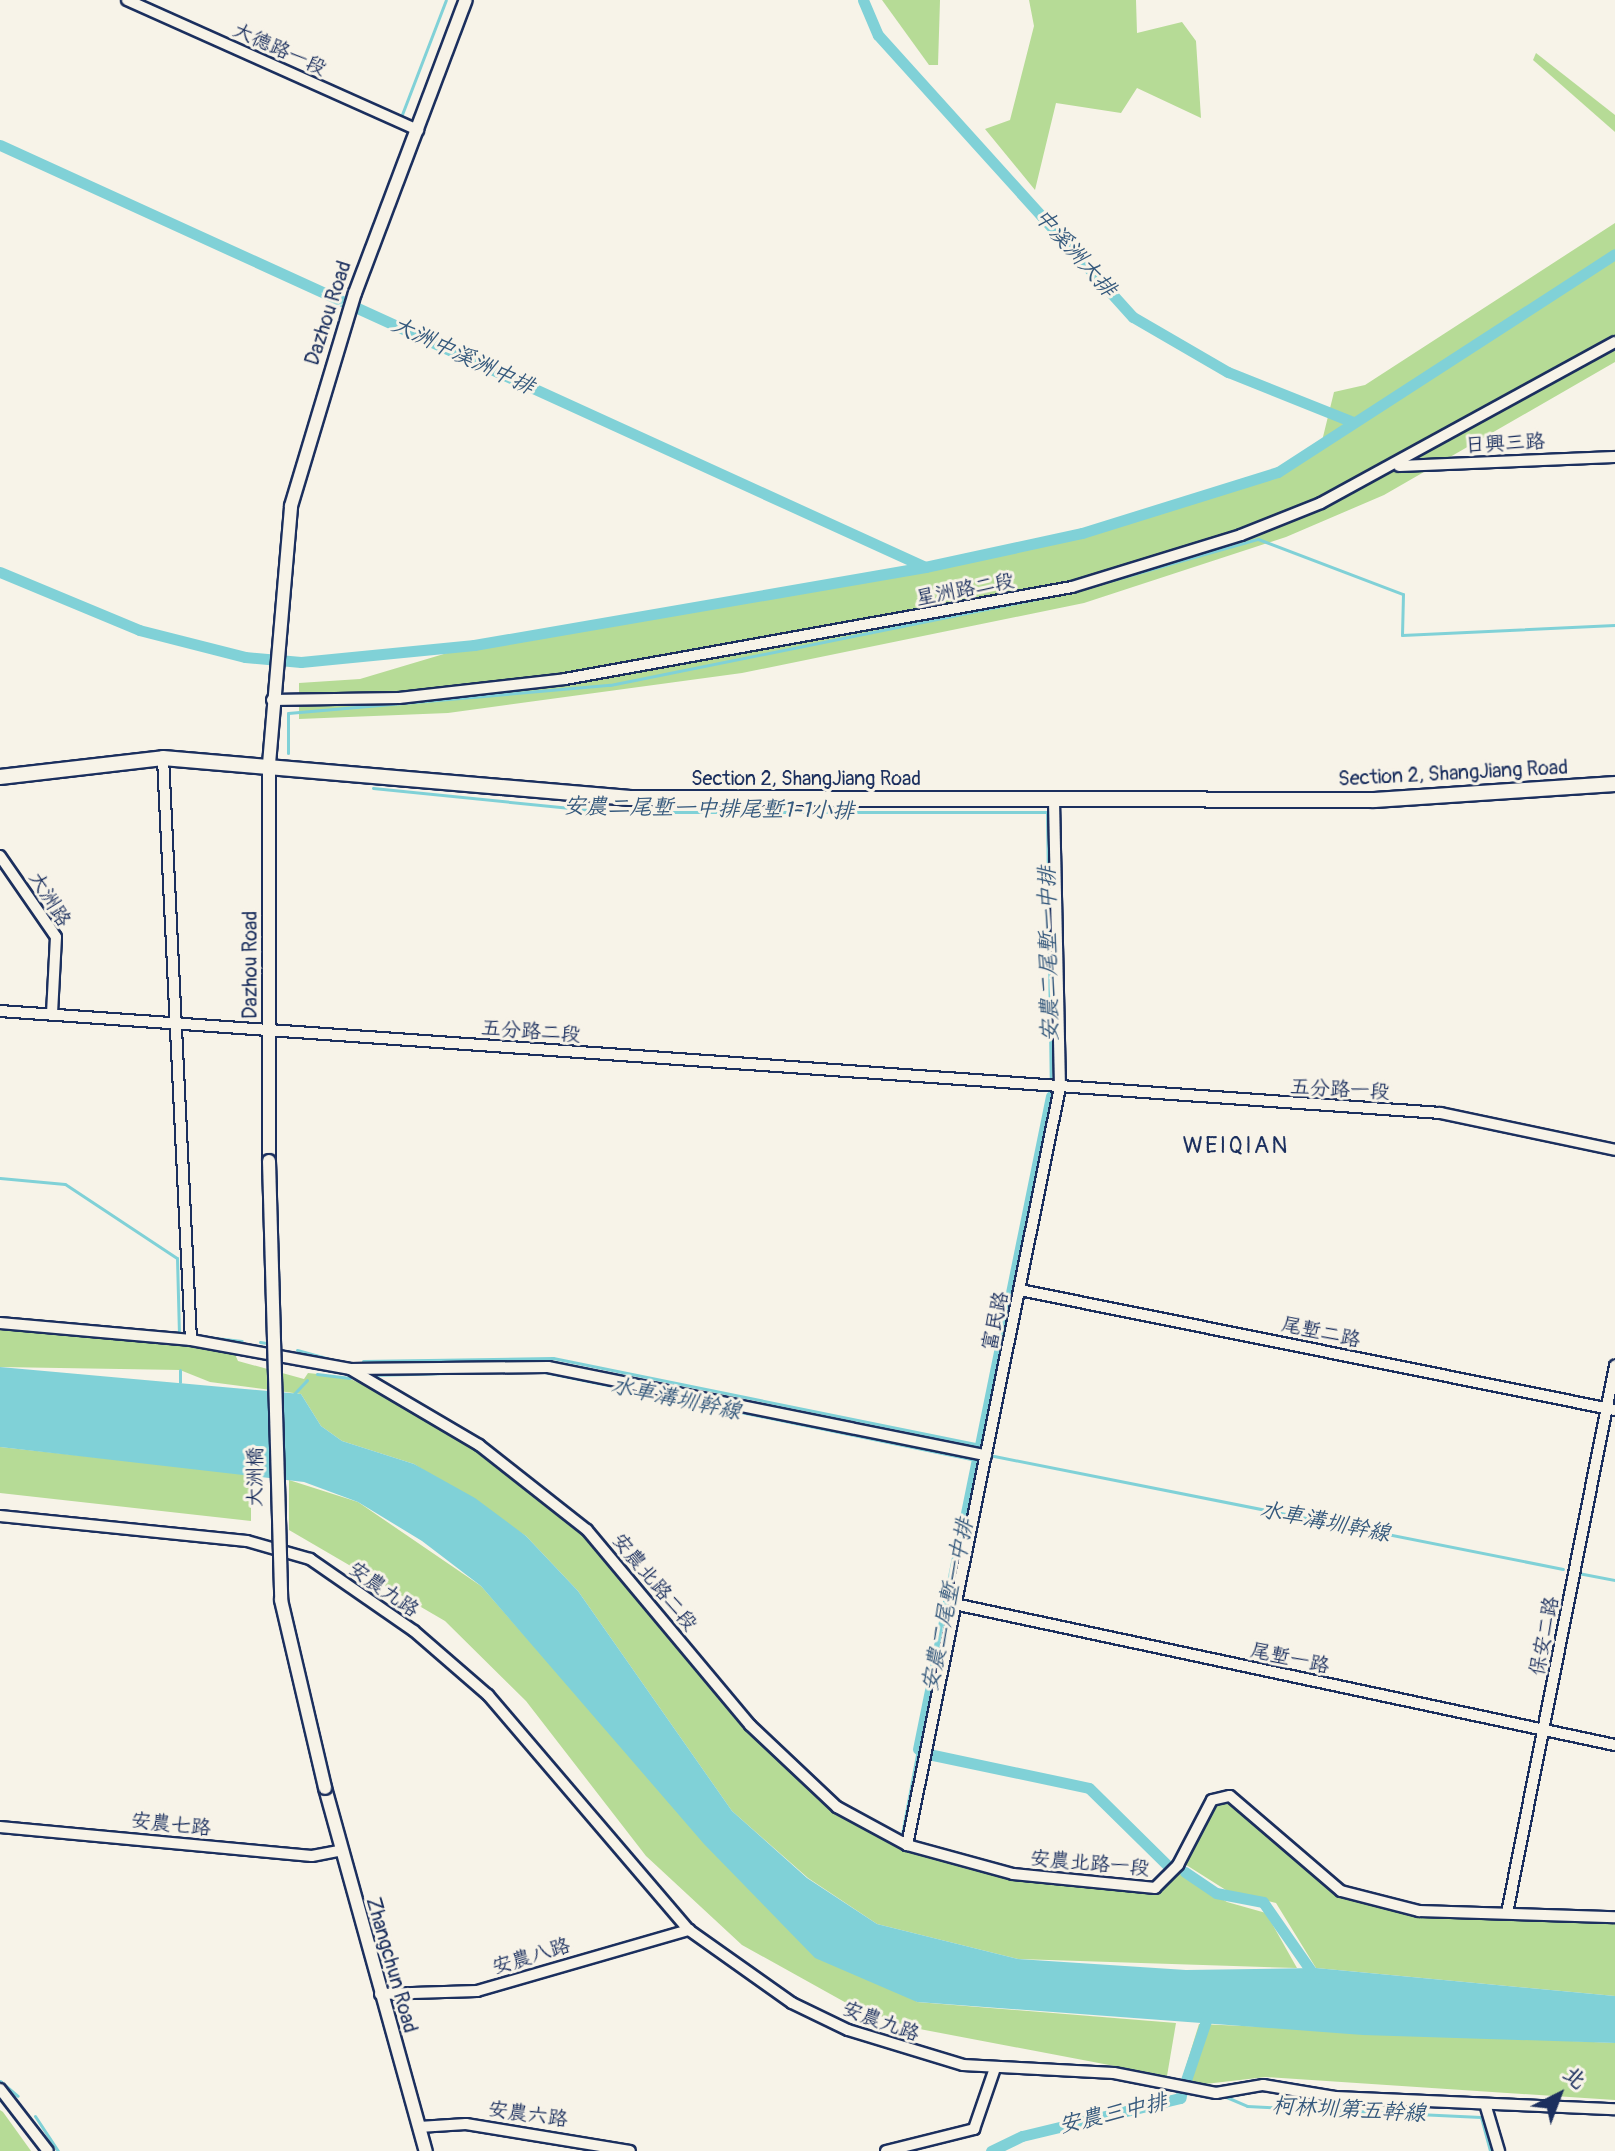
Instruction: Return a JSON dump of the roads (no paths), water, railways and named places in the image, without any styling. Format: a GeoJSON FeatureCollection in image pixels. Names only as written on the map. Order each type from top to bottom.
{"type":"FeatureCollection","features":[{"type":"Feature","properties":{"kind":"main road","name":"Section 2, ShangJiang Road"},"geometry":{"type":"LineString","coordinates":[[0,777],[163,758],[269,764],[630,798],[1374,800],[1615,784]]}},
{"type":"Feature","properties":{"kind":"street","name":"大德路一段"},"geometry":{"type":"LineString","coordinates":[[127,0],[418,130]]}},
{"type":"Feature","properties":{"kind":"street","name":"Dazhou Road"},"geometry":{"type":"LineString","coordinates":[[269,1161],[269,764],[274,673],[291,506],[303,457],[466,0]]}},
{"type":"Feature","properties":{"kind":"street","name":"星洲路二段"},"geometry":{"type":"LineString","coordinates":[[272,700],[399,698],[565,679],[1072,587],[1241,535],[1397,466],[1615,342]]}},
{"type":"Feature","properties":{"kind":"street","name":"日興三路"},"geometry":{"type":"LineString","coordinates":[[1397,466],[1615,457]]}},
{"type":"Feature","properties":{"kind":"street"},"geometry":{"type":"LineString","coordinates":[[163,758],[172,1022],[191,1340]]}},
{"type":"Feature","properties":{"kind":"street","name":"富民路"},"geometry":{"type":"LineString","coordinates":[[907,1845],[959,1605],[1060,1087],[1054,799]]}},
{"type":"Feature","properties":{"kind":"street","name":"大洲路"},"geometry":{"type":"LineString","coordinates":[[0,856],[56,937],[52,1014]]}},
{"type":"Feature","properties":{"kind":"street","name":"五分路二段"},"geometry":{"type":"LineString","coordinates":[[0,1011],[1060,1087]]}},
{"type":"Feature","properties":{"kind":"street","name":"五分路一段"},"geometry":{"type":"LineString","coordinates":[[1060,1087],[1440,1113],[1615,1150]]}},
{"type":"Feature","properties":{"kind":"street","name":"大洲橋"},"geometry":{"type":"LineString","coordinates":[[269,1161],[281,1600],[325,1788]]}},
{"type":"Feature","properties":{"kind":"street","name":"尾塹二路"},"geometry":{"type":"LineString","coordinates":[[1020,1290],[1611,1409]]}},
{"type":"Feature","properties":{"kind":"street"},"geometry":{"type":"LineString","coordinates":[[0,1323],[248,1347],[350,1369],[548,1367],[986,1455]]}},
{"type":"Feature","properties":{"kind":"street","name":"保安二路"},"geometry":{"type":"LineString","coordinates":[[1507,1913],[1611,1409],[1615,1366]]}},
{"type":"Feature","properties":{"kind":"street","name":"安農北路二段"},"geometry":{"type":"LineString","coordinates":[[350,1369],[479,1445],[587,1530],[750,1725],[837,1807],[907,1845]]}},
{"type":"Feature","properties":{"kind":"street","name":"安農九路"},"geometry":{"type":"LineString","coordinates":[[0,1516],[247,1541],[310,1559],[414,1631],[488,1695],[689,1930],[792,2003],[848,2030],[995,2068],[1114,2073],[1189,2089],[1263,2085],[1486,2107],[1615,2109]]}},
{"type":"Feature","properties":{"kind":"street","name":"尾塹一路"},"geometry":{"type":"LineString","coordinates":[[959,1605],[1615,1745]]}},
{"type":"Feature","properties":{"kind":"street","name":"Zhangchun Road"},"geometry":{"type":"LineString","coordinates":[[325,1788],[338,1851],[426,2151]]}},
{"type":"Feature","properties":{"kind":"street","name":"安農北路一段"},"geometry":{"type":"LineString","coordinates":[[907,1845],[1013,1874],[1155,1888],[1178,1865],[1212,1800],[1230,1796],[1341,1891],[1419,1911],[1615,1917]]}},
{"type":"Feature","properties":{"kind":"street","name":"安農七路"},"geometry":{"type":"LineString","coordinates":[[0,1827],[312,1856],[338,1851]]}},
{"type":"Feature","properties":{"kind":"street","name":"安農八路"},"geometry":{"type":"LineString","coordinates":[[380,1994],[477,1991],[689,1930]]}},
{"type":"Feature","properties":{"kind":"street"},"geometry":{"type":"LineString","coordinates":[[886,2151],[974,2129],[995,2068]]}},
{"type":"Feature","properties":{"kind":"street"},"geometry":{"type":"LineString","coordinates":[[0,2089],[48,2151]]}},
{"type":"Feature","properties":{"kind":"street"},"geometry":{"type":"LineString","coordinates":[[1486,2107],[1499,2151]]}},
{"type":"Feature","properties":{"kind":"street","name":"安農六路"},"geometry":{"type":"LineString","coordinates":[[419,2127],[466,2124],[630,2151]]}},
{"type":"Feature","properties":{"kind":"water"},"geometry":{"type":"Polygon","coordinates":[[[0,1367],[301,1394],[321,1426],[342,1441],[414,1464],[475,1498],[526,1536],[578,1591],[732,1811],[807,1878],[877,1924],[1018,1959],[1186,1970],[1316,1968],[1615,1996],[1615,2043],[1363,2035],[917,2002],[815,1958],[704,1844],[481,1586],[422,1541],[358,1502],[304,1482],[0,1447],[0,1367]]]}},
{"type":"Feature","properties":{"kind":"waterway"},"geometry":{"type":"LineString","coordinates":[[140,0],[401,117],[446,0]]}},
{"type":"Feature","properties":{"kind":"waterway","name":"中溪洲大排"},"geometry":{"type":"LineString","coordinates":[[863,0],[878,35],[1133,317],[1228,372],[1353,422]]}},
{"type":"Feature","properties":{"kind":"waterway","name":"大洲中溪洲中排"},"geometry":{"type":"LineString","coordinates":[[0,145],[925,567]]}},
{"type":"Feature","properties":{"kind":"waterway"},"geometry":{"type":"LineString","coordinates":[[0,572],[139,630],[245,657],[301,662],[474,645],[925,567],[1082,533],[1278,472],[1615,254]]}},
{"type":"Feature","properties":{"kind":"waterway"},"geometry":{"type":"LineString","coordinates":[[1081,589],[1258,539],[1403,594],[1402,635],[1615,625]]}},
{"type":"Feature","properties":{"kind":"waterway"},"geometry":{"type":"LineString","coordinates":[[288,753],[288,713],[610,685],[1046,597]]}},
{"type":"Feature","properties":{"kind":"waterway","name":"安農二尾塹一中排尾塹1-1小排"},"geometry":{"type":"LineString","coordinates":[[373,788],[608,812],[1047,812],[1051,1096]]}},
{"type":"Feature","properties":{"kind":"waterway"},"geometry":{"type":"LineString","coordinates":[[980,1445],[1051,1096]]}},
{"type":"Feature","properties":{"kind":"waterway"},"geometry":{"type":"LineString","coordinates":[[0,1178],[65,1184],[177,1258],[179,1334]]}},
{"type":"Feature","properties":{"kind":"waterway"},"geometry":{"type":"LineString","coordinates":[[197,1336],[242,1341]]}},
{"type":"Feature","properties":{"kind":"waterway"},"geometry":{"type":"LineString","coordinates":[[260,1342],[272,1344]]}},
{"type":"Feature","properties":{"kind":"waterway"},"geometry":{"type":"LineString","coordinates":[[297,1350],[341,1362]]}},
{"type":"Feature","properties":{"kind":"waterway"},"geometry":{"type":"LineString","coordinates":[[363,1361],[553,1358],[980,1445]]}},
{"type":"Feature","properties":{"kind":"waterway"},"geometry":{"type":"LineString","coordinates":[[180,1370],[180,1382]]}},
{"type":"Feature","properties":{"kind":"waterway","name":"水車溝圳幹線"},"geometry":{"type":"LineString","coordinates":[[544,1372],[976,1460]]}},
{"type":"Feature","properties":{"kind":"waterway","name":"水車溝圳幹線"},"geometry":{"type":"LineString","coordinates":[[372,1375],[449,1373]]}},
{"type":"Feature","properties":{"kind":"waterway","name":"水車溝圳幹線"},"geometry":{"type":"LineString","coordinates":[[317,1374],[350,1378]]}},
{"type":"Feature","properties":{"kind":"waterway","name":"水車溝圳幹線"},"geometry":{"type":"LineString","coordinates":[[294,1394],[307,1380]]}},
{"type":"Feature","properties":{"kind":"waterway","name":"水車溝圳幹線"},"geometry":{"type":"LineString","coordinates":[[994,1456],[1563,1569]]}},
{"type":"Feature","properties":{"kind":"waterway","name":"安農二尾塹一中排"},"geometry":{"type":"LineString","coordinates":[[918,1749],[977,1460]]}},
{"type":"Feature","properties":{"kind":"waterway"},"geometry":{"type":"LineString","coordinates":[[1578,1573],[1615,1580]]}},
{"type":"Feature","properties":{"kind":"waterway"},"geometry":{"type":"LineString","coordinates":[[902,1834],[918,1749]]}},
{"type":"Feature","properties":{"kind":"waterway","name":"安農二尾塹一中排"},"geometry":{"type":"LineString","coordinates":[[933,1755],[1089,1788],[1168,1866]]}},
{"type":"Feature","properties":{"kind":"waterway","name":"安農二尾塹一中排"},"geometry":{"type":"LineString","coordinates":[[1185,1872],[1216,1893],[1263,1902],[1316,1978]]}},
{"type":"Feature","properties":{"kind":"waterway","name":"安農三中排"},"geometry":{"type":"LineString","coordinates":[[991,2151],[1022,2136],[1180,2098],[1209,2012]]}},
{"type":"Feature","properties":{"kind":"waterway"},"geometry":{"type":"LineString","coordinates":[[0,2081],[18,2096]]}},
{"type":"Feature","properties":{"kind":"waterway","name":"柯林圳第五幹線"},"geometry":{"type":"LineString","coordinates":[[1224,2096],[1247,2106],[1481,2117],[1490,2151]]}},
{"type":"Feature","properties":{"kind":"waterway"},"geometry":{"type":"LineString","coordinates":[[35,2116],[58,2151]]}},
{"type":"Feature","properties":{"kind":"district","name":"WEIQIAN"},"geometry":{"type":"Point","coordinates":[1236,1146]}}]}
